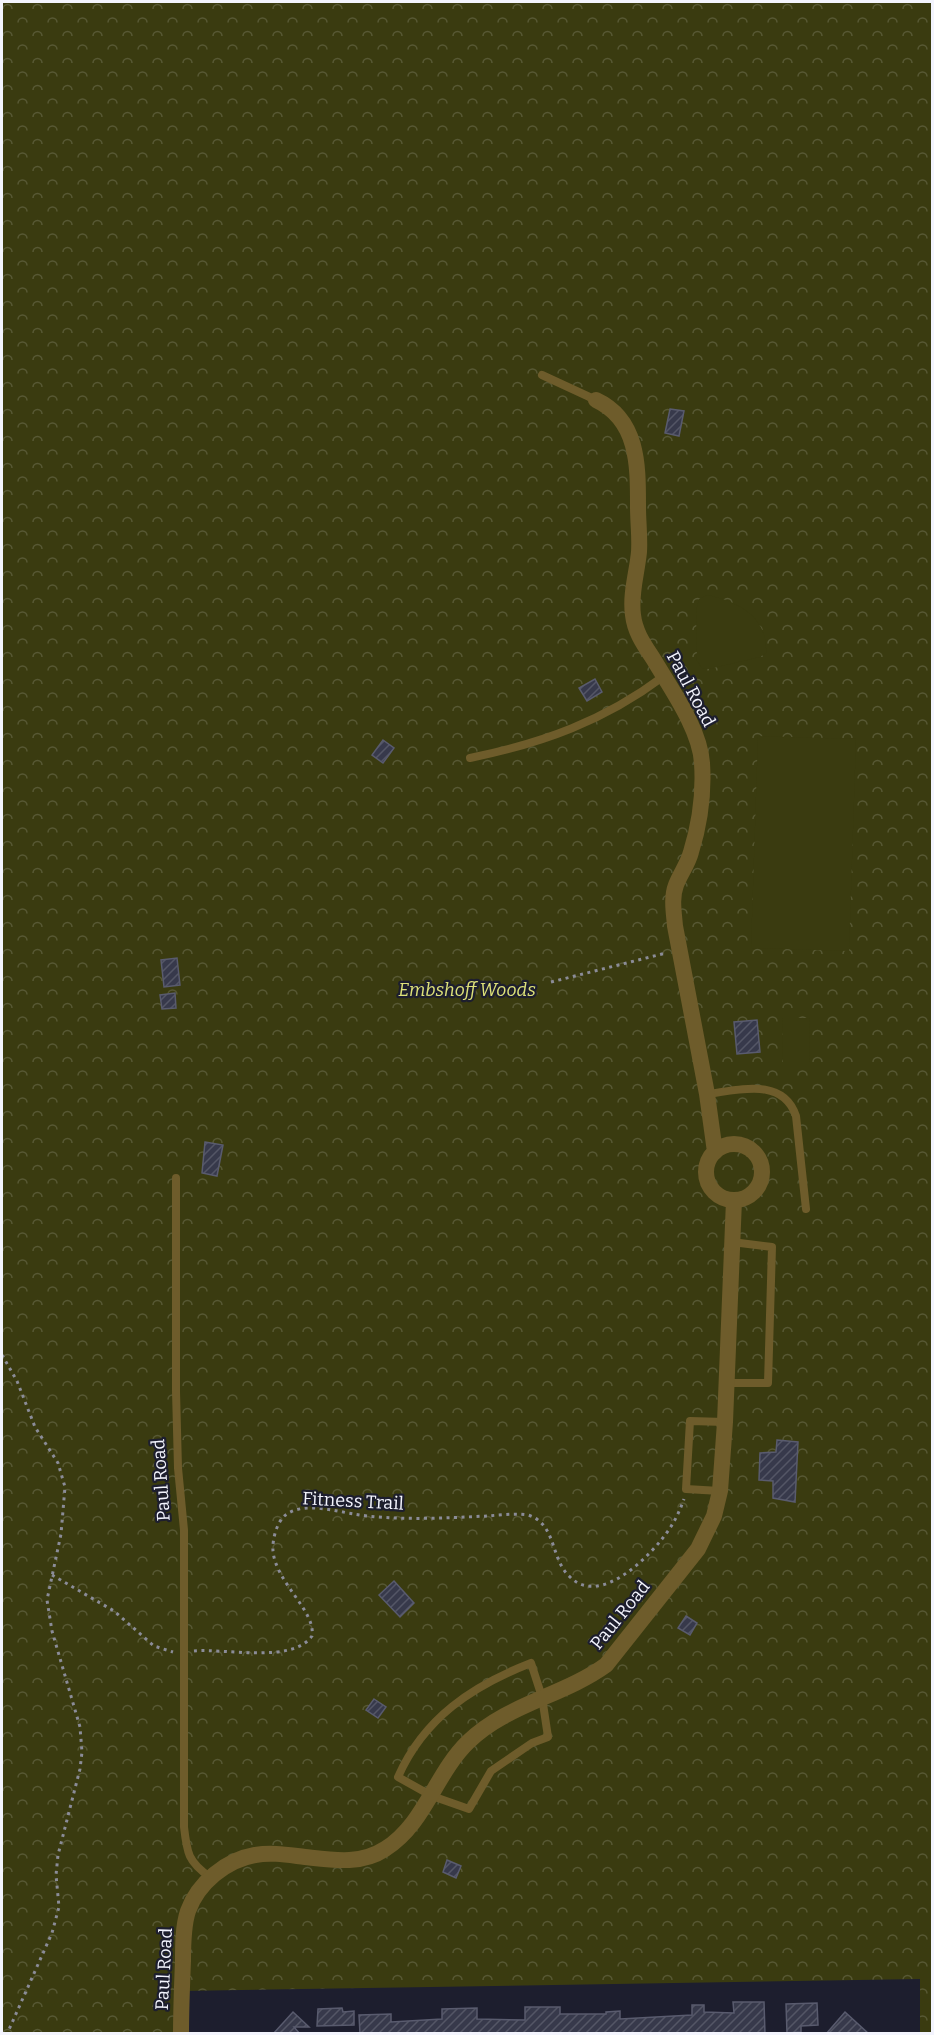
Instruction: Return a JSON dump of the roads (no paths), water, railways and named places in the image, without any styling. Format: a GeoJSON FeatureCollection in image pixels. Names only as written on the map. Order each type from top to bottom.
{"type":"FeatureCollection","features":[{"type":"Feature","properties":{"kind":"street","name":"Paul Road"},"geometry":{"type":"LineString","coordinates":[[181,2034],[184,1937],[188,1912],[197,1894],[210,1877],[232,1863],[254,1855],[277,1853],[344,1860],[364,1859],[386,1849],[413,1823],[448,1768],[468,1743],[494,1721],[591,1676],[606,1665],[698,1549],[714,1516],[720,1491],[725,1422],[734,1200],[721,1197],[713,1191],[708,1182],[708,1164],[715,1152],[707,1094],[673,905],[675,888],[690,856],[699,825],[702,760],[693,731],[664,676],[636,632],[631,598],[639,549],[637,460],[632,441],[621,422],[606,404],[596,399]]}},
{"type":"Feature","properties":{"kind":"street"},"geometry":{"type":"LineString","coordinates":[[715,1152],[722,1147],[740,1145],[755,1154],[760,1162],[762,1171],[757,1188],[751,1195],[734,1200]]}},
{"type":"Feature","properties":{"kind":"lane"},"geometry":{"type":"LineString","coordinates":[[542,375],[596,399]]}},
{"type":"Feature","properties":{"kind":"lane"},"geometry":{"type":"LineString","coordinates":[[470,758],[541,741],[579,726],[612,711],[664,676]]}},
{"type":"Feature","properties":{"kind":"lane"},"geometry":{"type":"LineString","coordinates":[[707,1094],[767,1090],[781,1094],[792,1104],[796,1116],[806,1209]]}},
{"type":"Feature","properties":{"kind":"lane","name":"Paul Road"},"geometry":{"type":"LineString","coordinates":[[176,1178],[176,1392],[178,1468],[184,1530],[184,1827],[186,1852],[196,1868],[210,1877]]}},
{"type":"Feature","properties":{"kind":"lane"},"geometry":{"type":"LineString","coordinates":[[727,1383],[768,1383],[772,1247],[732,1242]]}},
{"type":"Feature","properties":{"kind":"lane"},"geometry":{"type":"LineString","coordinates":[[720,1491],[688,1489],[690,1421],[725,1422]]}},
{"type":"Feature","properties":{"kind":"lane"},"geometry":{"type":"LineString","coordinates":[[531,1663],[542,1697],[548,1737],[532,1743],[491,1771],[469,1809],[432,1796],[398,1777],[408,1753],[432,1724],[460,1700],[481,1686],[531,1663]]}},
{"type":"Feature","properties":{"kind":"park label","name":"Embshoff Woods"},"geometry":{"type":"Point","coordinates":[467,990]}}]}
